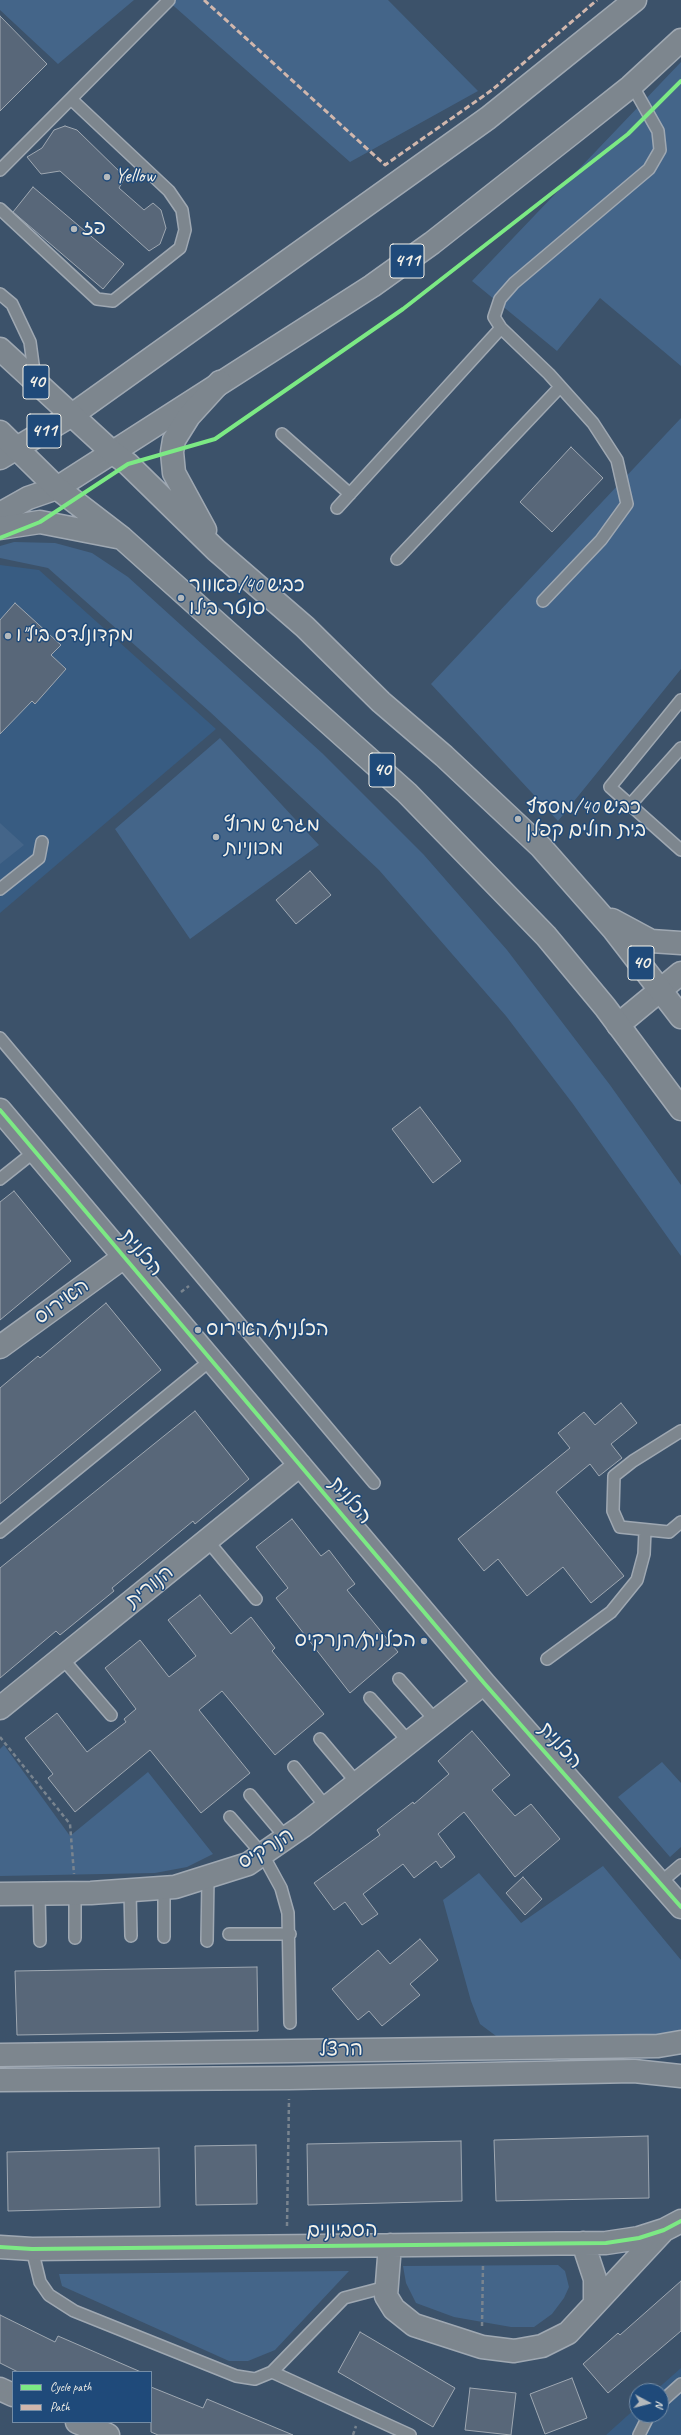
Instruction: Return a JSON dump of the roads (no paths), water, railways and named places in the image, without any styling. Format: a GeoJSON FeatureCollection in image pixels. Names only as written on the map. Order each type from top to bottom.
{"type":"FeatureCollection","features":[{"type":"Feature","properties":{"kind":"main road","name":"411"},"geometry":{"type":"LineString","coordinates":[[8,452],[72,415],[488,118],[635,0]]}},
{"type":"Feature","properties":{"kind":"main road","name":"411"},"geometry":{"type":"LineString","coordinates":[[0,514],[28,498],[57,488],[378,282],[432,243],[630,87],[681,40]]}},
{"type":"Feature","properties":{"kind":"main road","name":"40"},"geometry":{"type":"LineString","coordinates":[[0,349],[112,452],[128,464],[216,550],[305,627],[381,702],[484,792],[541,847],[598,911],[660,988],[681,1017]]}},
{"type":"Feature","properties":{"kind":"main road"},"geometry":{"type":"LineString","coordinates":[[216,550],[174,473],[172,452],[174,440],[189,416],[220,382]]}},
{"type":"Feature","properties":{"kind":"main road","name":"40"},"geometry":{"type":"LineString","coordinates":[[0,432],[8,452],[122,538],[407,793],[541,931],[618,1025],[681,1109]]}},
{"type":"Feature","properties":{"kind":"main road"},"geometry":{"type":"LineString","coordinates":[[0,528],[40,522],[122,538]]}},
{"type":"Feature","properties":{"kind":"main road"},"geometry":{"type":"LineString","coordinates":[[598,911],[651,941],[681,943]]}},
{"type":"Feature","properties":{"kind":"main road"},"geometry":{"type":"LineString","coordinates":[[618,1025],[660,988],[681,973]]}},
{"type":"Feature","properties":{"kind":"main road","name":"הכלנית"},"geometry":{"type":"LineString","coordinates":[[0,1110],[484,1683],[661,1882],[681,1907]]}},
{"type":"Feature","properties":{"kind":"main road","name":"האירוס"},"geometry":{"type":"LineString","coordinates":[[0,1347],[124,1257]]}},
{"type":"Feature","properties":{"kind":"main road","name":"הנורית"},"geometry":{"type":"LineString","coordinates":[[0,1708],[300,1465]]}},
{"type":"Feature","properties":{"kind":"main road","name":"הנרקיס"},"geometry":{"type":"LineString","coordinates":[[0,1894],[75,1893],[164,1888],[208,1878],[248,1864],[286,1838],[484,1683]]}},
{"type":"Feature","properties":{"kind":"main road","name":"הרצל"},"geometry":{"type":"LineString","coordinates":[[0,2055],[670,2045],[681,2042]]}},
{"type":"Feature","properties":{"kind":"main road","name":"הרצל"},"geometry":{"type":"LineString","coordinates":[[0,2080],[289,2078],[634,2071],[681,2076]]}},
{"type":"Feature","properties":{"kind":"main road","name":"הסביונים"},"geometry":{"type":"LineString","coordinates":[[0,2248],[32,2249],[606,2243],[639,2238],[673,2226]]}},
{"type":"Feature","properties":{"kind":"main road","name":"הסביונים"},"geometry":{"type":"LineString","coordinates":[[390,2245],[386,2296],[394,2308],[414,2324],[482,2347],[514,2351],[542,2346],[568,2333],[595,2303],[673,2226]]}},
{"type":"Feature","properties":{"kind":"main road"},"geometry":{"type":"LineString","coordinates":[[583,2243],[595,2279],[595,2303]]}},
{"type":"Feature","properties":{"kind":"main road"},"geometry":{"type":"LineString","coordinates":[[0,2389],[12,2395]]}},
{"type":"Feature","properties":{"kind":"main road"},"geometry":{"type":"LineString","coordinates":[[80,2423],[108,2435]]}},
{"type":"Feature","properties":{"kind":"lane"},"geometry":{"type":"LineString","coordinates":[[0,170],[170,0]]}},
{"type":"Feature","properties":{"kind":"lane"},"geometry":{"type":"LineString","coordinates":[[543,601],[601,540],[627,504],[617,460],[593,423],[501,328],[494,317],[500,299],[514,283],[649,169],[660,150],[658,131],[636,92],[630,87]]}},
{"type":"Feature","properties":{"kind":"lane"},"geometry":{"type":"LineString","coordinates":[[0,209],[97,299],[114,301],[180,248],[185,230],[182,210],[169,191],[71,99]]}},
{"type":"Feature","properties":{"kind":"lane"},"geometry":{"type":"LineString","coordinates":[[0,294],[12,304],[30,342],[36,382]]}},
{"type":"Feature","properties":{"kind":"lane"},"geometry":{"type":"LineString","coordinates":[[337,508],[501,328]]}},
{"type":"Feature","properties":{"kind":"lane"},"geometry":{"type":"LineString","coordinates":[[397,559],[560,388]]}},
{"type":"Feature","properties":{"kind":"lane"},"geometry":{"type":"LineString","coordinates":[[282,434],[350,494]]}},
{"type":"Feature","properties":{"kind":"lane"},"geometry":{"type":"LineString","coordinates":[[681,700],[610,787],[681,850]]}},
{"type":"Feature","properties":{"kind":"lane"},"geometry":{"type":"LineString","coordinates":[[630,805],[681,748]]}},
{"type":"Feature","properties":{"kind":"lane"},"geometry":{"type":"LineString","coordinates":[[0,889],[38,858],[42,842]]}},
{"type":"Feature","properties":{"kind":"lane"},"geometry":{"type":"LineString","coordinates":[[0,1038],[374,1483]]}},
{"type":"Feature","properties":{"kind":"lane"},"geometry":{"type":"LineString","coordinates":[[0,1179],[34,1152]]}},
{"type":"Feature","properties":{"kind":"lane"},"geometry":{"type":"LineString","coordinates":[[0,1532],[211,1360]]}},
{"type":"Feature","properties":{"kind":"lane"},"geometry":{"type":"LineString","coordinates":[[681,1431],[633,1461],[614,1476],[613,1511],[620,1527],[669,1532],[681,1522]]}},
{"type":"Feature","properties":{"kind":"lane"},"geometry":{"type":"LineString","coordinates":[[547,1659],[611,1612],[637,1580],[644,1554],[645,1530]]}},
{"type":"Feature","properties":{"kind":"lane"},"geometry":{"type":"LineString","coordinates":[[207,1540],[256,1598]]}},
{"type":"Feature","properties":{"kind":"lane"},"geometry":{"type":"LineString","coordinates":[[62,1658],[111,1715]]}},
{"type":"Feature","properties":{"kind":"lane"},"geometry":{"type":"LineString","coordinates":[[399,1679],[436,1721]]}},
{"type":"Feature","properties":{"kind":"lane"},"geometry":{"type":"LineString","coordinates":[[370,1698],[409,1742]]}},
{"type":"Feature","properties":{"kind":"lane"},"geometry":{"type":"LineString","coordinates":[[320,1739],[357,1783]]}},
{"type":"Feature","properties":{"kind":"lane"},"geometry":{"type":"LineString","coordinates":[[294,1768],[326,1807]]}},
{"type":"Feature","properties":{"kind":"lane"},"geometry":{"type":"LineString","coordinates":[[250,1795],[286,1838]]}},
{"type":"Feature","properties":{"kind":"lane"},"geometry":{"type":"LineString","coordinates":[[230,1817],[263,1855],[281,1888],[288,1913],[290,1934],[290,2023]]}},
{"type":"Feature","properties":{"kind":"lane"},"geometry":{"type":"LineString","coordinates":[[661,1882],[681,1865]]}},
{"type":"Feature","properties":{"kind":"lane"},"geometry":{"type":"LineString","coordinates":[[207,1941],[208,1878]]}},
{"type":"Feature","properties":{"kind":"lane"},"geometry":{"type":"LineString","coordinates":[[164,1888],[164,1937]]}},
{"type":"Feature","properties":{"kind":"lane"},"geometry":{"type":"LineString","coordinates":[[130,1890],[131,1936]]}},
{"type":"Feature","properties":{"kind":"lane"},"geometry":{"type":"LineString","coordinates":[[75,1893],[76,1938]]}},
{"type":"Feature","properties":{"kind":"lane"},"geometry":{"type":"LineString","coordinates":[[39,1894],[40,1941]]}},
{"type":"Feature","properties":{"kind":"lane"},"geometry":{"type":"LineString","coordinates":[[229,1934],[290,1934]]}},
{"type":"Feature","properties":{"kind":"lane"},"geometry":{"type":"LineString","coordinates":[[32,2249],[40,2282],[49,2295],[74,2311],[236,2376],[255,2379],[272,2372],[344,2298],[386,2287]]}},
{"type":"Feature","properties":{"kind":"lane"},"geometry":{"type":"LineString","coordinates":[[272,2372],[410,2435]]}},
{"type":"Feature","properties":{"kind":"lane"},"geometry":{"type":"LineString","coordinates":[[669,2395],[681,2384]]}},
{"type":"Feature","properties":{"kind":"lane"},"geometry":{"type":"LineString","coordinates":[[639,2435],[645,2423]]}},
{"type":"Feature","properties":{"kind":"place","name":"Yellow"},"geometry":{"type":"Point","coordinates":[107,177]}},
{"type":"Feature","properties":{"kind":"place","name":"פז"},"geometry":{"type":"Point","coordinates":[74,229]}},
{"type":"Feature","properties":{"kind":"place","name":"כביש 40/פאוור סנטר בילו"},"geometry":{"type":"Point","coordinates":[181,598]}},
{"type":"Feature","properties":{"kind":"place","name":"מקדונלדס ביל\"ו"},"geometry":{"type":"Point","coordinates":[8,636]}},
{"type":"Feature","properties":{"kind":"place","name":"כביש 40/מסעף בית חולים קפלן"},"geometry":{"type":"Point","coordinates":[518,819]}},
{"type":"Feature","properties":{"kind":"place","name":"מגרש מרוץ מכוניות"},"geometry":{"type":"Point","coordinates":[216,837]}},
{"type":"Feature","properties":{"kind":"place","name":"הכלנית/האירוס"},"geometry":{"type":"Point","coordinates":[198,1330]}},
{"type":"Feature","properties":{"kind":"place","name":"הכלנית/הנרקיס"},"geometry":{"type":"Point","coordinates":[424,1641]}}]}
